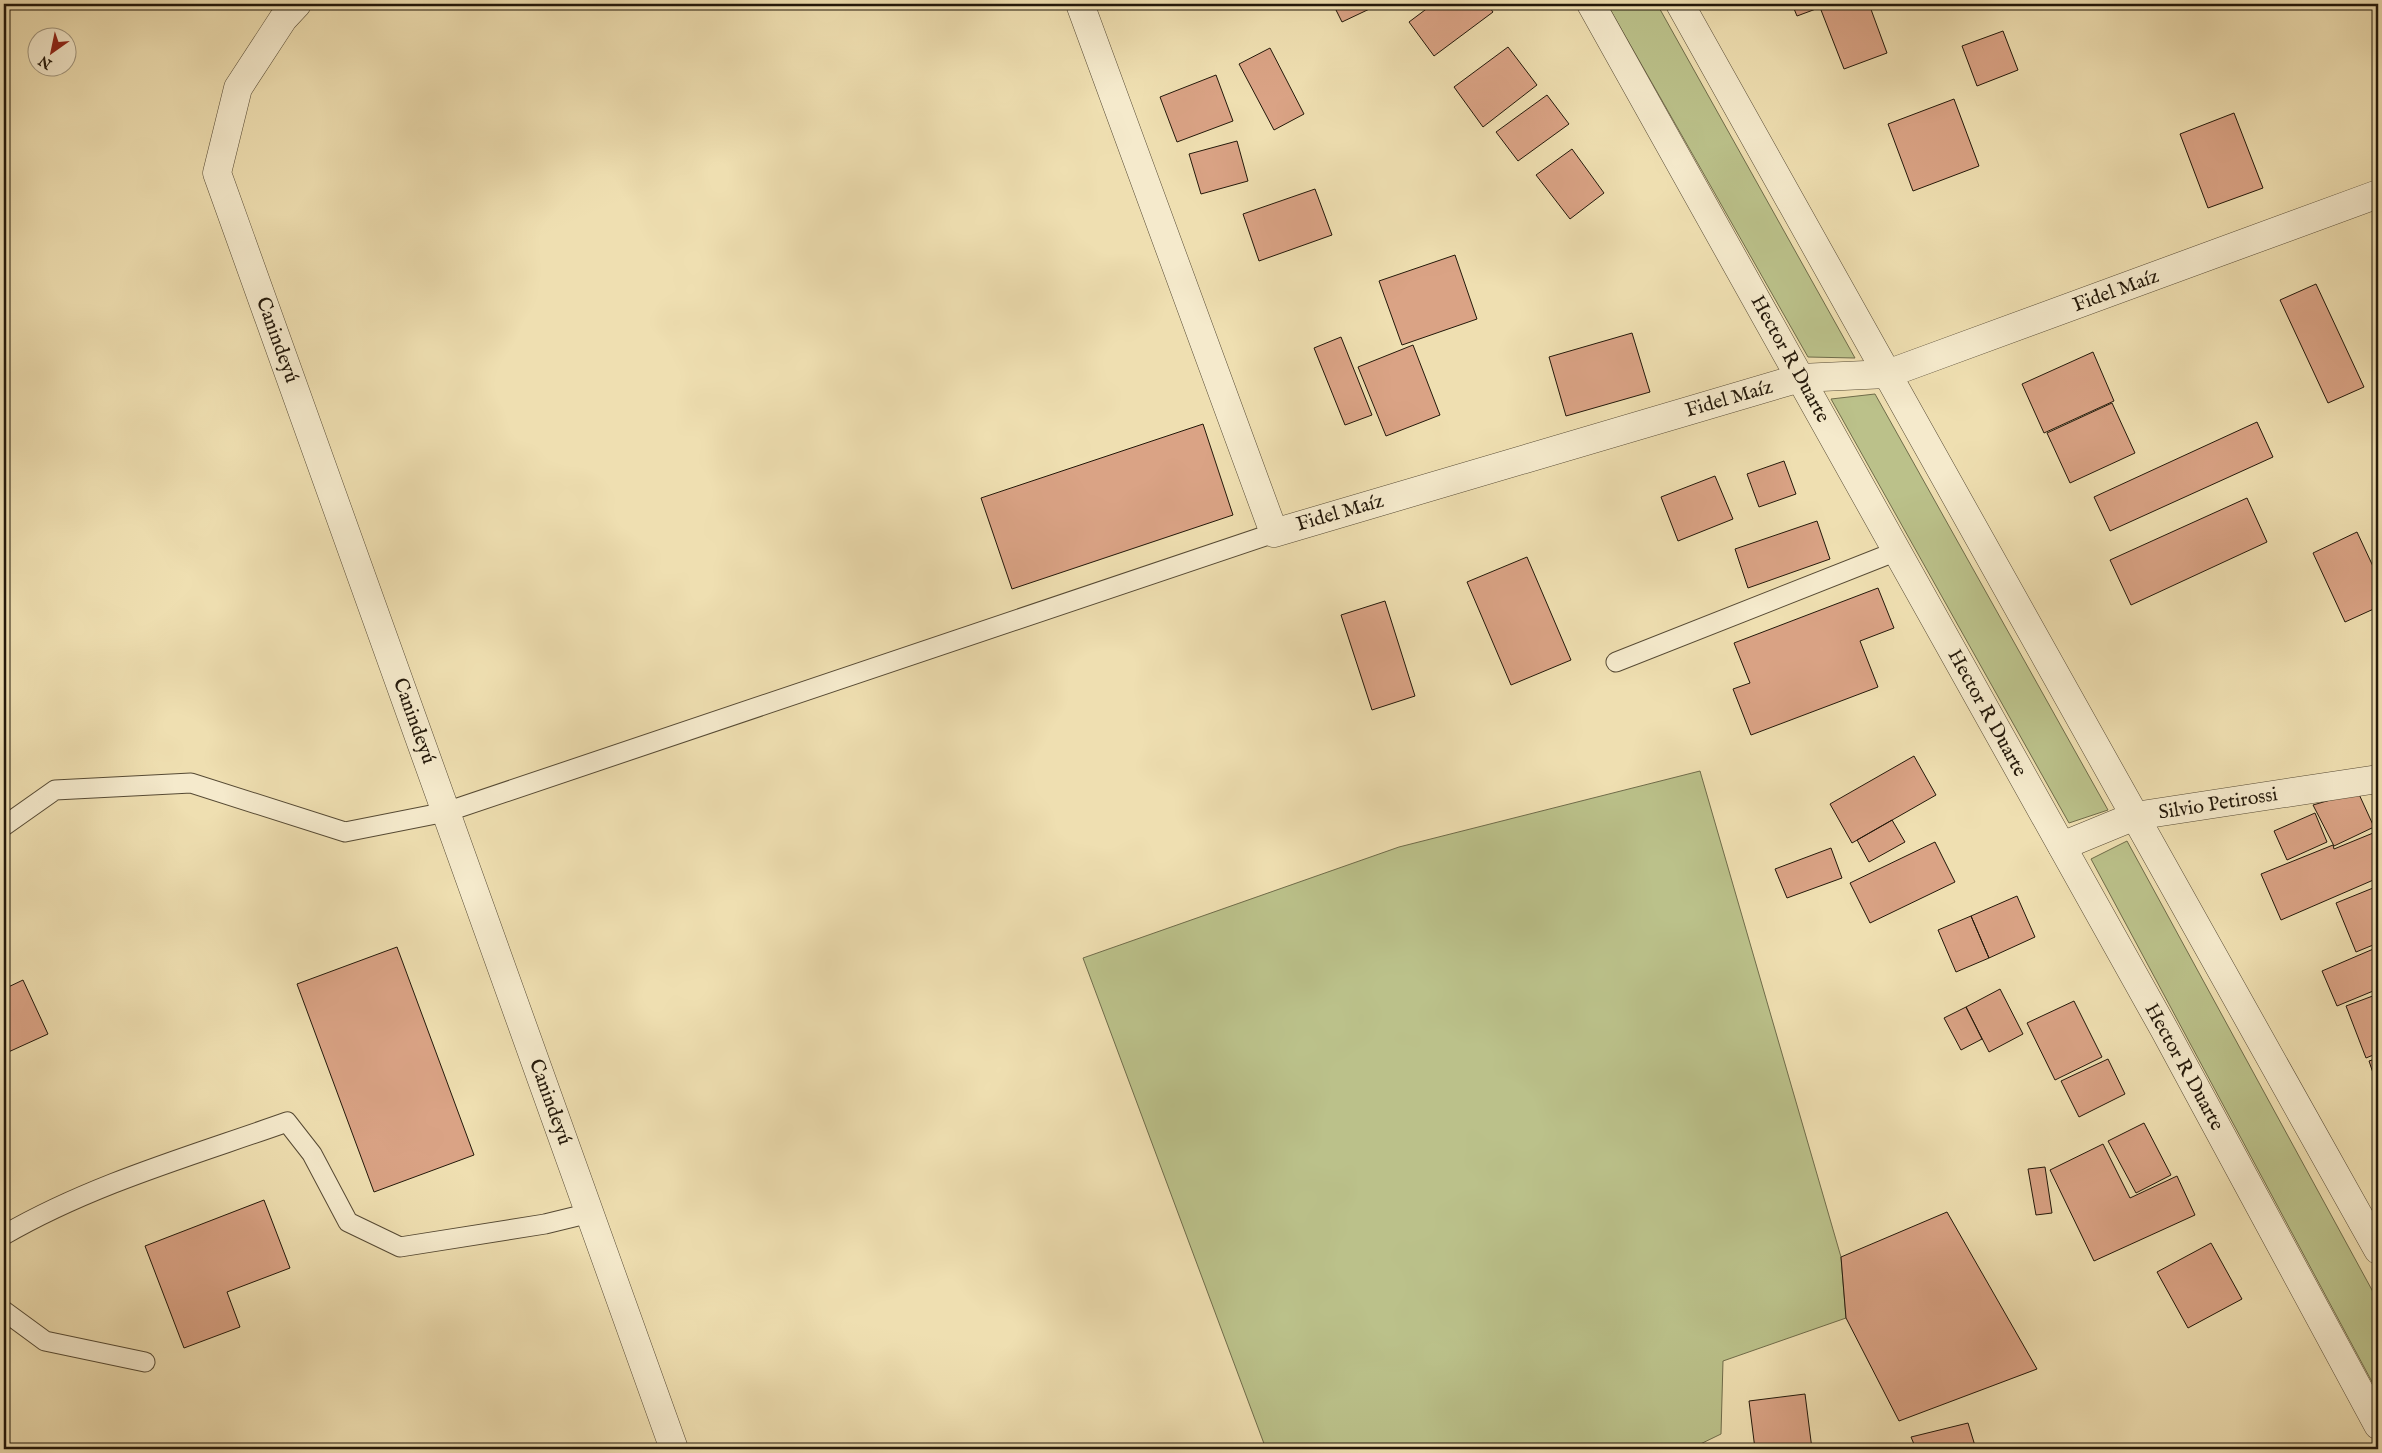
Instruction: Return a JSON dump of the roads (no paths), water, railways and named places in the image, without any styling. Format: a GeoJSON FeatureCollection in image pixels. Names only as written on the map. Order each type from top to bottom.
{"type":"FeatureCollection","features":[{"type":"Feature","properties":{"kind":"street","name":"Canindeyú"},"geometry":{"type":"LineString","coordinates":[[297,4],[282,18],[238,88],[218,174],[674,1449]]}},
{"type":"Feature","properties":{"kind":"street"},"geometry":{"type":"LineString","coordinates":[[1080,4],[1274,533]]}},
{"type":"Feature","properties":{"kind":"street","name":"Hector R Duarte"},"geometry":{"type":"LineString","coordinates":[[1591,4],[2062,846],[2378,1425]]}},
{"type":"Feature","properties":{"kind":"street"},"geometry":{"type":"LineString","coordinates":[[1680,4],[2378,1250]]}},
{"type":"Feature","properties":{"kind":"street","name":"Fidel Maíz"},"geometry":{"type":"LineString","coordinates":[[1274,533],[1800,378],[1887,374],[2378,194]]}},
{"type":"Feature","properties":{"kind":"street","name":"Silvio Petirossi"},"geometry":{"type":"LineString","coordinates":[[2062,846],[2135,816],[2378,779]]}},
{"type":"Feature","properties":{"kind":"lane"},"geometry":{"type":"LineString","coordinates":[[4,826],[55,790],[191,783],[346,832],[446,812],[1274,533]]}},
{"type":"Feature","properties":{"kind":"lane"},"geometry":{"type":"LineString","coordinates":[[1616,662],[1897,551]]}},
{"type":"Feature","properties":{"kind":"lane"},"geometry":{"type":"LineString","coordinates":[[4,1235],[27,1222],[107,1185],[287,1122],[312,1154],[348,1222],[400,1247],[545,1224],[590,1213]]}},
{"type":"Feature","properties":{"kind":"lane"},"geometry":{"type":"LineString","coordinates":[[4,1311],[45,1342],[145,1362]]}}]}
